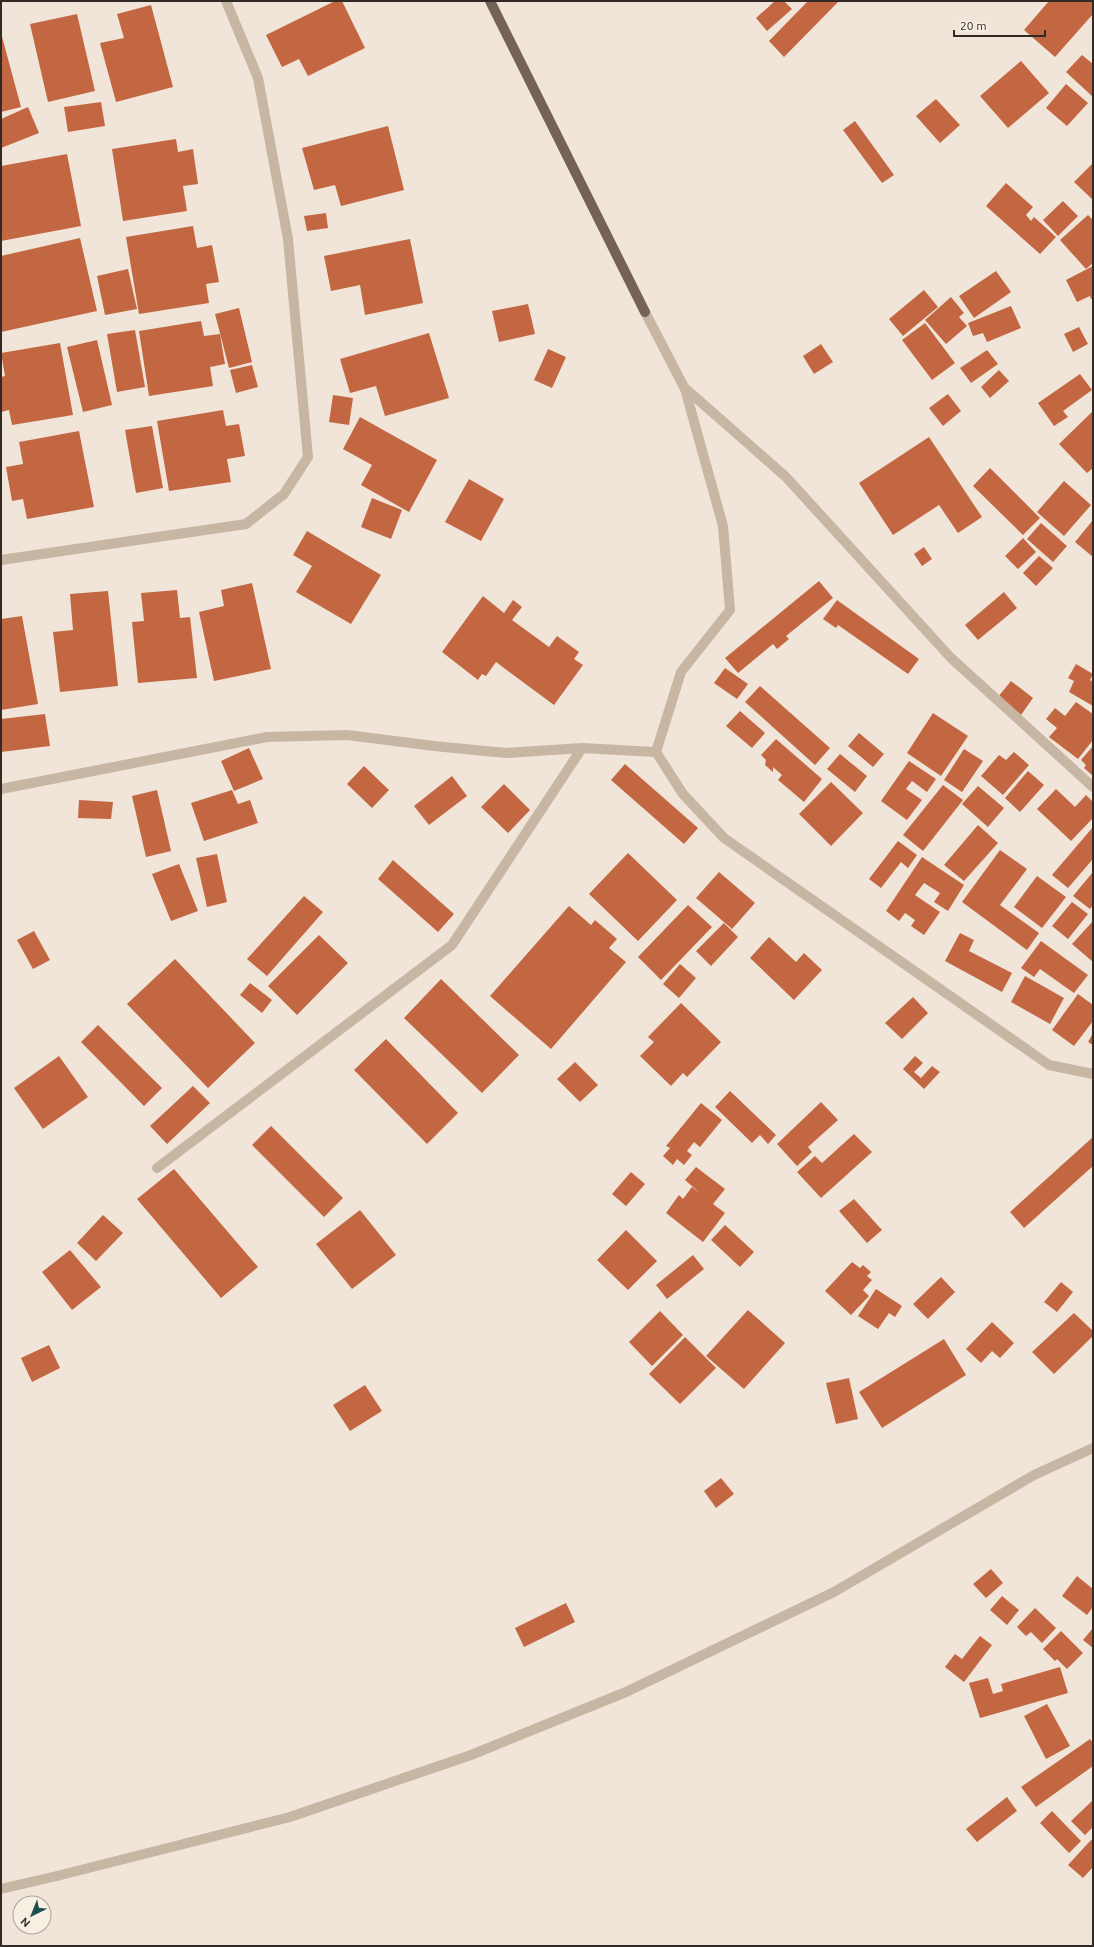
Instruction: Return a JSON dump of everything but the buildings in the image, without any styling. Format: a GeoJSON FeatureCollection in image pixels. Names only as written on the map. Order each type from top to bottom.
{"type":"FeatureCollection","features":[{"type":"Feature","properties":{"kind":"main road"},"geometry":{"type":"LineString","coordinates":[[490,1],[645,312]]}},
{"type":"Feature","properties":{"kind":"street"},"geometry":{"type":"LineString","coordinates":[[1,560],[246,524],[284,494],[308,457],[288,239],[258,78],[226,1]]}},
{"type":"Feature","properties":{"kind":"street"},"geometry":{"type":"LineString","coordinates":[[645,312],[685,389],[723,526],[730,610],[681,672],[656,752]]}},
{"type":"Feature","properties":{"kind":"street"},"geometry":{"type":"LineString","coordinates":[[685,389],[786,477],[951,658],[1093,787]]}},
{"type":"Feature","properties":{"kind":"street"},"geometry":{"type":"LineString","coordinates":[[1,789],[267,737],[347,735],[506,753],[582,748],[656,752]]}},
{"type":"Feature","properties":{"kind":"street"},"geometry":{"type":"LineString","coordinates":[[157,1168],[452,945],[582,748]]}},
{"type":"Feature","properties":{"kind":"street"},"geometry":{"type":"LineString","coordinates":[[656,752],[684,794],[724,838],[1048,1065],[1093,1074]]}},
{"type":"Feature","properties":{"kind":"street"},"geometry":{"type":"LineString","coordinates":[[1,1889],[290,1817],[471,1755],[626,1692],[834,1592],[1034,1475],[1093,1448]]}}]}
